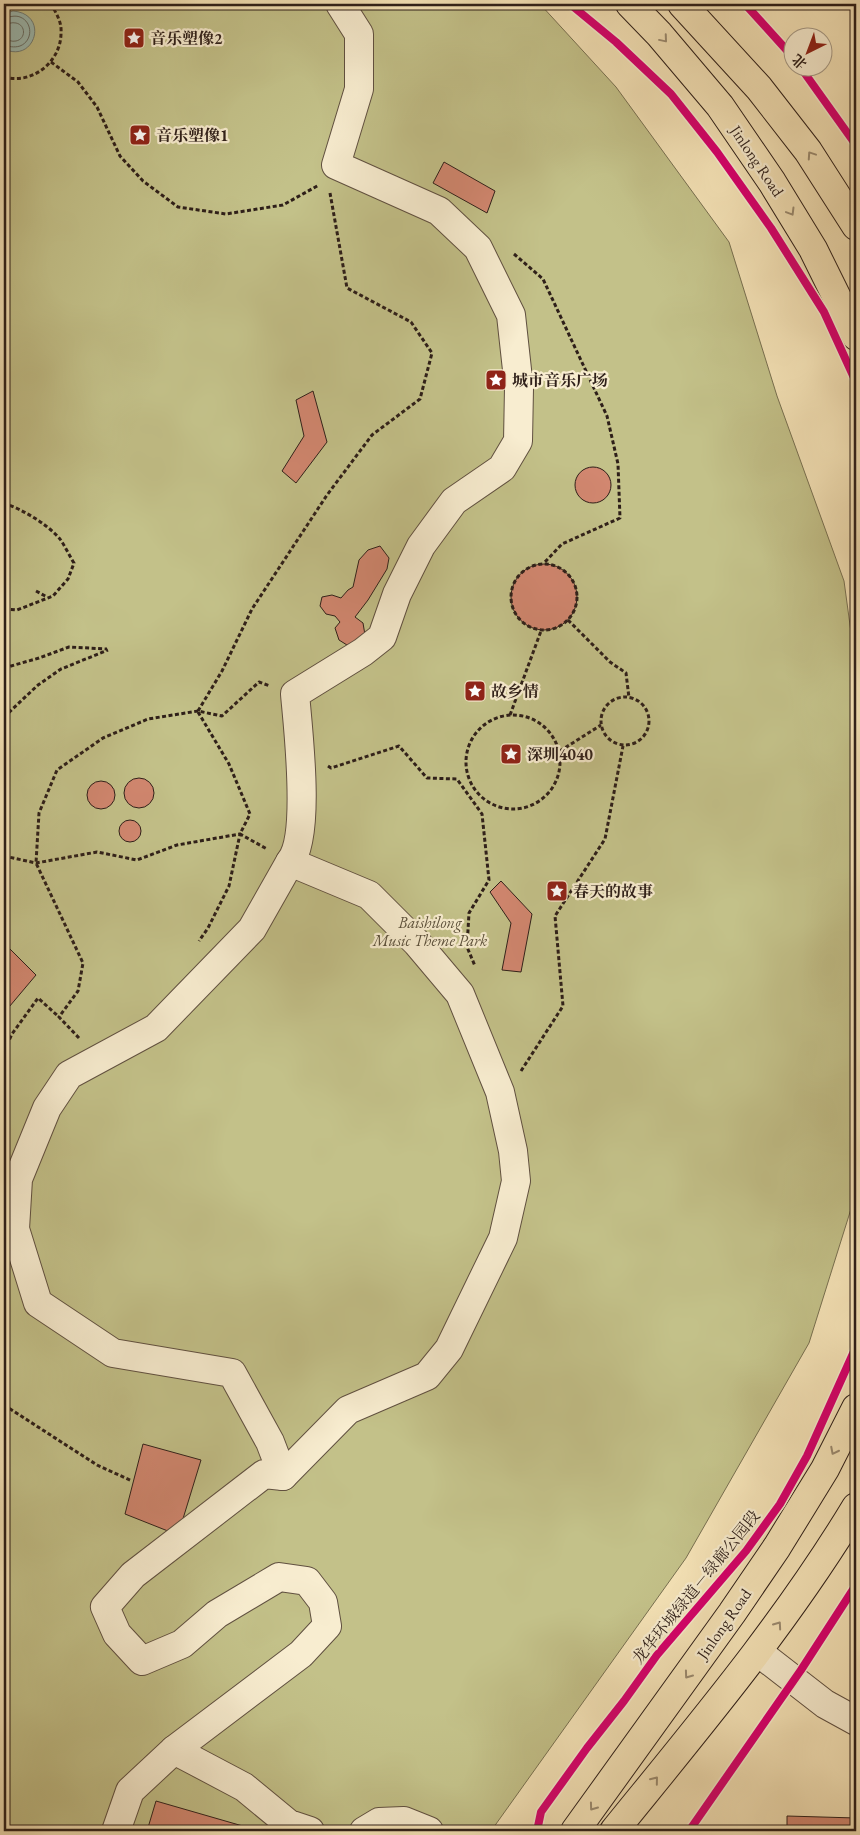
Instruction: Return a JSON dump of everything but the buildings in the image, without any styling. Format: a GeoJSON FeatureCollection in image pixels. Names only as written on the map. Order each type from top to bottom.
{"type":"FeatureCollection","features":[{"type":"Feature","properties":{"kind":"main road","name":"Jinlong Road"},"geometry":{"type":"LineString","coordinates":[[630,4],[659,34],[720,106],[772,182],[813,249],[856,336]]}},
{"type":"Feature","properties":{"kind":"main road"},"geometry":{"type":"LineString","coordinates":[[682,4],[759,88],[808,151],[856,226]]}},
{"type":"Feature","properties":{"kind":"main road","name":"Jinlong Road"},"geometry":{"type":"LineString","coordinates":[[575,1831],[732,1613],[777,1547],[825,1470],[856,1408]]}},
{"type":"Feature","properties":{"kind":"main road"},"geometry":{"type":"LineString","coordinates":[[614,1831],[758,1652],[832,1547],[856,1507]]}},
{"type":"Feature","properties":{"kind":"lane"},"geometry":{"type":"LineString","coordinates":[[283,1476],[270,1442],[232,1373],[113,1353],[38,1304],[15,1229],[18,1178],[47,1108],[69,1075],[156,1028],[252,929],[294,857],[301,830],[300,743],[295,694],[363,652],[382,637],[397,594],[421,546],[454,501],[502,468],[518,441],[519,388],[511,315],[478,248],[438,211],[332,172],[359,90],[360,34],[340,4]]}},
{"type":"Feature","properties":{"kind":"lane"},"geometry":{"type":"LineString","coordinates":[[283,1476],[348,1410],[427,1376],[449,1349],[503,1238],[516,1181],[513,1151],[500,1092],[460,994],[417,944],[369,895],[290,862]]}},
{"type":"Feature","properties":{"kind":"lane"},"geometry":{"type":"LineString","coordinates":[[116,1831],[130,1791],[174,1750],[301,1654],[327,1626],[323,1602],[307,1581],[279,1577],[217,1614],[182,1644],[142,1662],[118,1634],[105,1607],[133,1575],[264,1474],[283,1476]]}},
{"type":"Feature","properties":{"kind":"lane"},"geometry":{"type":"LineString","coordinates":[[758,1652],[825,1704],[856,1721]]}},
{"type":"Feature","properties":{"kind":"lane"},"geometry":{"type":"LineString","coordinates":[[174,1750],[244,1787],[289,1824],[310,1831]]}},
{"type":"Feature","properties":{"kind":"lane"},"geometry":{"type":"LineString","coordinates":[[364,1831],[379,1822],[404,1821],[429,1831]]}},
{"type":"Feature","properties":{"kind":"path"},"geometry":{"type":"LineString","coordinates":[[4,77],[10,79],[24,78],[38,73],[51,62],[59,48],[62,33],[58,17],[51,4]]}},
{"type":"Feature","properties":{"kind":"path"},"geometry":{"type":"LineString","coordinates":[[51,62],[78,82],[97,107],[120,156],[143,181],[178,207],[226,214],[283,205],[332,172],[346,288],[411,322],[432,353],[420,399],[372,435],[327,495],[252,609],[222,671],[198,711]]}},
{"type":"Feature","properties":{"kind":"path"},"geometry":{"type":"LineString","coordinates":[[4,503],[50,529],[62,541],[74,563],[68,579],[53,596],[17,610],[4,609]]}},
{"type":"Feature","properties":{"kind":"path"},"geometry":{"type":"LineString","coordinates":[[544,563],[566,571],[577,589],[578,600],[568,620],[559,626],[541,631],[519,618],[514,608],[511,598],[512,587],[517,577],[525,570],[544,563],[562,544],[620,518]]}},
{"type":"Feature","properties":{"kind":"path"},"geometry":{"type":"LineString","coordinates":[[36,591],[47,598]]}},
{"type":"Feature","properties":{"kind":"path"},"geometry":{"type":"LineString","coordinates":[[568,620],[610,662],[626,672],[629,698]]}},
{"type":"Feature","properties":{"kind":"path"},"geometry":{"type":"LineString","coordinates":[[510,715],[541,631]]}},
{"type":"Feature","properties":{"kind":"path"},"geometry":{"type":"LineString","coordinates":[[4,668],[69,647],[108,650],[61,669],[38,685],[4,717]]}},
{"type":"Feature","properties":{"kind":"path"},"geometry":{"type":"LineString","coordinates":[[59,1018],[78,991],[83,963],[36,864],[40,813],[57,770],[103,738],[148,720],[198,711],[222,716],[259,682],[272,687]]}},
{"type":"Feature","properties":{"kind":"path"},"geometry":{"type":"LineString","coordinates":[[621,697],[629,698],[636,700],[647,712],[648,728],[645,736],[639,742],[623,746],[608,739],[601,726],[601,718],[608,704],[621,697]]}},
{"type":"Feature","properties":{"kind":"path"},"geometry":{"type":"LineString","coordinates":[[194,948],[208,928],[229,886],[240,834],[250,814],[229,764],[198,711]]}},
{"type":"Feature","properties":{"kind":"path"},"geometry":{"type":"LineString","coordinates":[[510,715],[526,717],[541,724],[553,736],[560,751],[561,768],[556,783],[547,797],[533,806],[517,810],[501,808],[488,802],[476,792],[469,779],[466,765],[468,750],[473,737],[483,726],[496,718],[510,715]]}},
{"type":"Feature","properties":{"kind":"path"},"geometry":{"type":"LineString","coordinates":[[560,751],[601,726]]}},
{"type":"Feature","properties":{"kind":"path"},"geometry":{"type":"LineString","coordinates":[[300,743],[331,768],[399,746],[427,778],[458,779],[482,814],[489,880],[469,912],[467,947],[478,974]]}},
{"type":"Feature","properties":{"kind":"path"},"geometry":{"type":"LineString","coordinates":[[515,1064],[519,1073],[563,1006],[555,916],[605,839],[623,746]]}},
{"type":"Feature","properties":{"kind":"path"},"geometry":{"type":"LineString","coordinates":[[4,856],[36,864],[97,852],[137,860],[177,845],[240,834],[290,862]]}},
{"type":"Feature","properties":{"kind":"path"},"geometry":{"type":"LineString","coordinates":[[4,1050],[12,1034],[38,998],[84,1044]]}},
{"type":"Feature","properties":{"kind":"path"},"geometry":{"type":"LineString","coordinates":[[4,1405],[97,1465],[132,1481]]}},
{"type":"Feature","properties":{"kind":"green space","name":"Baishilong Music Theme Park"},"geometry":{"type":"Polygon","coordinates":[[[4,4],[540,4],[616,87],[729,242],[777,396],[844,581],[856,669],[856,1193],[809,1343],[686,1558],[491,1831],[4,1831],[4,4]]]}},
{"type":"Feature","properties":{"kind":"water"},"geometry":{"type":"Polygon","coordinates":[[[13,11],[25,14],[32,20],[35,28],[34,37],[30,44],[24,50],[15,52],[4,49],[4,14],[13,11]]]}},
{"type":"Feature","properties":{"kind":"cycle path"},"geometry":{"type":"LineString","coordinates":[[570,4],[616,42],[671,94],[717,152],[771,228],[824,312],[856,382]]}},
{"type":"Feature","properties":{"kind":"cycle path"},"geometry":{"type":"LineString","coordinates":[[745,4],[782,45]]}},
{"type":"Feature","properties":{"kind":"cycle path"},"geometry":{"type":"LineString","coordinates":[[808,78],[856,145]]}},
{"type":"Feature","properties":{"kind":"cycle path","name":"龙华环城绿道－绿廊公园段"},"geometry":{"type":"LineString","coordinates":[[537,1831],[541,1812],[587,1748],[657,1655],[746,1551],[780,1504],[807,1456],[856,1347]]}},
{"type":"Feature","properties":{"kind":"cycle path"},"geometry":{"type":"LineString","coordinates":[[689,1831],[801,1670],[856,1585]]}},
{"type":"Feature","properties":{"kind":"place","name":"音乐塑像2"},"geometry":{"type":"Point","coordinates":[134,38]}},
{"type":"Feature","properties":{"kind":"place","name":"音乐塑像1"},"geometry":{"type":"Point","coordinates":[140,135]}},
{"type":"Feature","properties":{"kind":"place","name":"城市音乐广场"},"geometry":{"type":"Point","coordinates":[496,380]}},
{"type":"Feature","properties":{"kind":"place","name":"故乡情"},"geometry":{"type":"Point","coordinates":[475,691]}},
{"type":"Feature","properties":{"kind":"place","name":"深圳4040"},"geometry":{"type":"Point","coordinates":[511,754]}},
{"type":"Feature","properties":{"kind":"place","name":"春天的故事"},"geometry":{"type":"Point","coordinates":[557,891]}}]}
